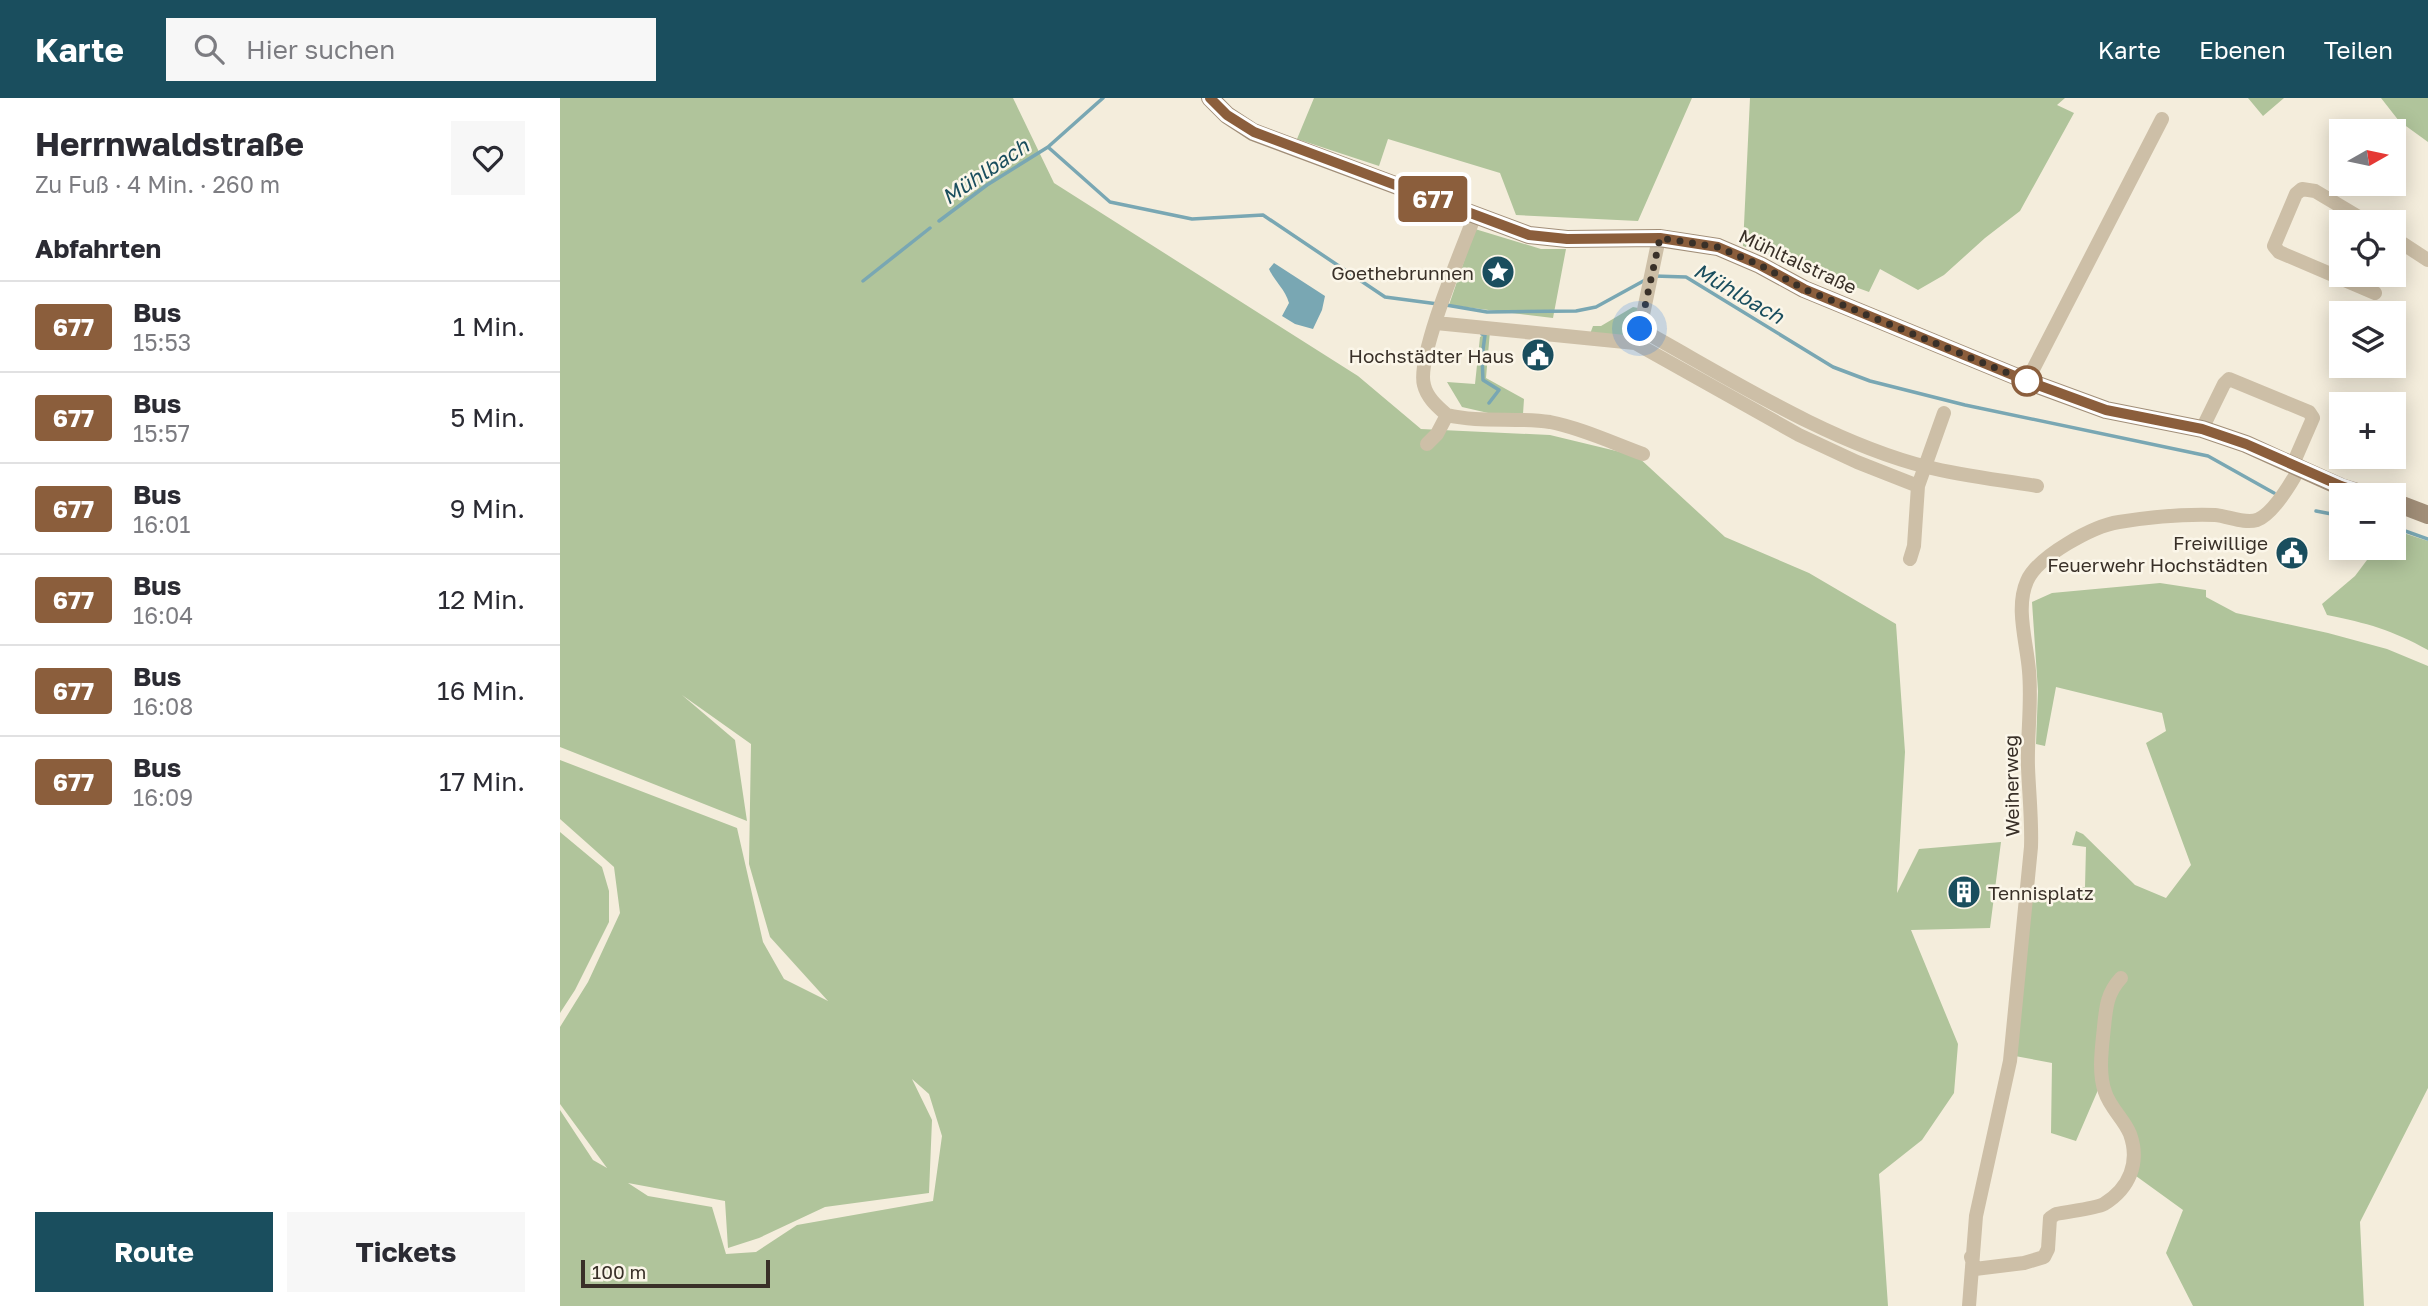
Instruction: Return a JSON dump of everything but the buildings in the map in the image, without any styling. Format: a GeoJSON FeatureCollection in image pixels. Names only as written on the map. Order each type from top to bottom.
{"type":"FeatureCollection","features":[{"type":"Feature","properties":{"kind":"main road","name":"Mühltalstraße"},"geometry":{"type":"LineString","coordinates":[[1210,98],[1227,115],[1254,132],[1529,235],[1544,238],[1660,238],[1718,247],[1760,265],[1804,289],[2027,381],[2106,410],[2202,429],[2246,444],[2334,483]]}},
{"type":"Feature","properties":{"kind":"main road"},"geometry":{"type":"LineString","coordinates":[[2406,507],[2428,515]]}},
{"type":"Feature","properties":{"kind":"street"},"geometry":{"type":"LineString","coordinates":[[2027,381],[2162,119]]}},
{"type":"Feature","properties":{"kind":"street"},"geometry":{"type":"LineString","coordinates":[[2329,273],[2279,252],[2274,246],[2296,194],[2302,188],[2315,191],[2347,210]]}},
{"type":"Feature","properties":{"kind":"street"},"geometry":{"type":"LineString","coordinates":[[1475,215],[1424,361],[1423,384],[1432,401],[1447,415],[1463,419],[1551,422],[1643,454]]}},
{"type":"Feature","properties":{"kind":"street"},"geometry":{"type":"LineString","coordinates":[[1638,336],[1660,238]]}},
{"type":"Feature","properties":{"kind":"street"},"geometry":{"type":"LineString","coordinates":[[2406,246],[2428,260]]}},
{"type":"Feature","properties":{"kind":"street"},"geometry":{"type":"LineString","coordinates":[[2361,287],[2375,293]]}},
{"type":"Feature","properties":{"kind":"street"},"geometry":{"type":"LineString","coordinates":[[1440,309],[1638,336],[1853,442],[1926,467],[2037,486]]}},
{"type":"Feature","properties":{"kind":"street"},"geometry":{"type":"LineString","coordinates":[[1638,336],[1798,435],[1918,486]]}},
{"type":"Feature","properties":{"kind":"street"},"geometry":{"type":"LineString","coordinates":[[2202,429],[2229,379],[2309,412],[2313,418],[2296,466]]}},
{"type":"Feature","properties":{"kind":"street"},"geometry":{"type":"LineString","coordinates":[[1910,559],[1914,546],[1918,486],[1944,413]]}},
{"type":"Feature","properties":{"kind":"street"},"geometry":{"type":"LineString","coordinates":[[1427,444],[1437,434],[1447,415]]}},
{"type":"Feature","properties":{"kind":"street"},"geometry":{"type":"LineString","coordinates":[[1798,435],[1805,419]]}},
{"type":"Feature","properties":{"kind":"street","name":"Weiherweg"},"geometry":{"type":"LineString","coordinates":[[1969,1306],[1971,1257],[1983,1178],[2010,1061],[2031,846],[2029,671],[2023,631],[2027,582],[2036,568],[2050,555],[2099,528],[2118,522],[2212,515],[2253,522],[2261,518],[2291,484],[2296,466]]}},
{"type":"Feature","properties":{"kind":"street"},"geometry":{"type":"LineString","coordinates":[[1971,1257],[1975,1269],[2024,1263],[2044,1257],[2048,1249],[2050,1218],[2056,1214],[2103,1204],[2134,1170],[2134,1154],[2129,1133],[2105,1093],[2102,1077],[2106,1002],[2112,987],[2121,978]]}},
{"type":"Feature","properties":{"kind":"green space"},"geometry":{"type":"Polygon","coordinates":[[[560,98],[1013,98],[1054,183],[1358,376],[1421,429],[1550,435],[1637,456],[1725,537],[1809,573],[1896,624],[1905,752],[1897,893],[1919,849],[2001,842],[1990,928],[1911,930],[1958,1044],[1954,1093],[1922,1140],[1879,1174],[1888,1306],[560,1306],[560,1110],[593,1160],[607,1168],[560,1104],[560,1027],[588,982],[620,913],[614,867],[560,819],[560,760],[737,828],[763,942],[784,979],[828,1001],[770,937],[749,864],[751,744],[682,695],[735,740],[747,821],[560,747],[560,98]],[[912,1079],[932,1120],[929,1193],[825,1207],[759,1238],[728,1248],[725,1201],[628,1183],[648,1196],[712,1207],[726,1254],[756,1252],[797,1225],[933,1201],[942,1136],[929,1094],[912,1079]]]}},
{"type":"Feature","properties":{"kind":"green space"},"geometry":{"type":"Polygon","coordinates":[[[1314,98],[1692,98],[1638,221],[1516,215],[1500,173],[1388,139],[1379,166],[1297,139],[1314,98]]]}},
{"type":"Feature","properties":{"kind":"green space"},"geometry":{"type":"Polygon","coordinates":[[[1750,98],[2065,98],[2057,105],[2074,113],[2020,211],[1944,275],[1918,290],[1880,269],[1869,292],[1743,246],[1750,98]]]}},
{"type":"Feature","properties":{"kind":"green space"},"geometry":{"type":"Polygon","coordinates":[[[2248,98],[2284,98],[2263,116],[2248,98]]]}},
{"type":"Feature","properties":{"kind":"green space"},"geometry":{"type":"Polygon","coordinates":[[[2381,98],[2428,98],[2428,142],[2406,126],[2406,119],[2397,119],[2381,98]]]}},
{"type":"Feature","properties":{"kind":"green space"},"geometry":{"type":"Polygon","coordinates":[[[1475,229],[1541,249],[1566,249],[1553,318],[1449,305],[1475,229]]]}},
{"type":"Feature","properties":{"kind":"green space"},"geometry":{"type":"Polygon","coordinates":[[[1633,307],[1638,308],[1634,334],[1630,339],[1590,334],[1593,326],[1601,326],[1633,307]]]}},
{"type":"Feature","properties":{"kind":"green space"},"geometry":{"type":"Polygon","coordinates":[[[1490,331],[1486,378],[1524,399],[1523,414],[1497,415],[1462,407],[1447,382],[1475,384],[1480,337],[1490,331]]]}},
{"type":"Feature","properties":{"kind":"green space"},"geometry":{"type":"Polygon","coordinates":[[[2406,534],[2428,541],[2428,650],[2379,628],[2327,615],[2322,604],[2355,576],[2367,560],[2406,560],[2406,534]]]}},
{"type":"Feature","properties":{"kind":"green space"},"geometry":{"type":"Polygon","coordinates":[[[2160,583],[2206,590],[2206,597],[2236,613],[2387,649],[2428,666],[2428,1088],[2360,1222],[2364,1306],[2193,1306],[2166,1253],[2183,1210],[2136,1176],[2135,1140],[2098,1090],[2076,1141],[2051,1133],[2052,1063],[2015,1056],[2030,896],[2085,887],[2086,847],[2072,845],[2076,831],[2083,834],[2135,885],[2166,898],[2191,865],[2146,743],[2166,731],[2162,713],[2056,687],[2045,746],[2036,744],[2038,691],[2032,602],[2052,593],[2160,583]]]}},
{"type":"Feature","properties":{"kind":"green space"},"geometry":{"type":"Polygon","coordinates":[[[560,832],[602,867],[609,891],[609,922],[575,990],[560,1013],[560,832]]]}},
{"type":"Feature","properties":{"kind":"water"},"geometry":{"type":"Polygon","coordinates":[[[1274,263],[1325,296],[1313,329],[1295,324],[1282,316],[1289,303],[1269,269],[1274,263]]]}},
{"type":"Feature","properties":{"kind":"waterway","name":"Mühlbach"},"geometry":{"type":"LineString","coordinates":[[1103,98],[1048,147],[1110,202],[1192,219],[1263,215],[1385,297],[1438,304]]}},
{"type":"Feature","properties":{"kind":"waterway","name":"Mühlbach"},"geometry":{"type":"LineString","coordinates":[[939,221],[987,185],[1048,147]]}},
{"type":"Feature","properties":{"kind":"waterway","name":"Mühlbach"},"geometry":{"type":"LineString","coordinates":[[863,281],[930,228]]}},
{"type":"Feature","properties":{"kind":"waterway","name":"Mühlbach"},"geometry":{"type":"LineString","coordinates":[[1654,276],[1686,277],[1833,367],[1870,381],[1965,405],[2208,456],[2274,493]]}},
{"type":"Feature","properties":{"kind":"waterway","name":"Mühlbach"},"geometry":{"type":"LineString","coordinates":[[1446,305],[1487,312],[1576,311],[1596,307],[1647,279]]}},
{"type":"Feature","properties":{"kind":"waterway"},"geometry":{"type":"LineString","coordinates":[[1482,334],[1485,335],[1483,380],[1499,390],[1489,403]]}},
{"type":"Feature","properties":{"kind":"waterway","name":"Mühlbach"},"geometry":{"type":"LineString","coordinates":[[2316,511],[2329,514]]}},
{"type":"Feature","properties":{"kind":"waterway","name":"Mühlbach"},"geometry":{"type":"LineString","coordinates":[[2406,531],[2428,539]]}},
{"type":"Feature","properties":{"kind":"bus line","name":"677"},"geometry":{"type":"LineString","coordinates":[[1210,98],[1227,115],[1254,132],[1529,235],[1567,239],[1660,238],[1718,247],[1760,265],[1804,289],[2027,381],[2106,410],[2202,429],[2246,444],[2335,483]]}},
{"type":"Feature","properties":{"kind":"place","name":"Goethebrunnen"},"geometry":{"type":"Point","coordinates":[1498,272]}},
{"type":"Feature","properties":{"kind":"place","name":"Hochstädter Haus"},"geometry":{"type":"Point","coordinates":[1538,355]}},
{"type":"Feature","properties":{"kind":"place","name":"Freiwillige Feuerwehr Hochstädten"},"geometry":{"type":"Point","coordinates":[2292,553]}},
{"type":"Feature","properties":{"kind":"place","name":"Tennisplatz"},"geometry":{"type":"Point","coordinates":[1964,892]}},
{"type":"Feature","properties":{"kind":"route"},"geometry":{"type":"LineString","coordinates":[[1640,329],[1660,238],[1718,247],[1760,265],[1804,289],[2027,381]]}}]}
